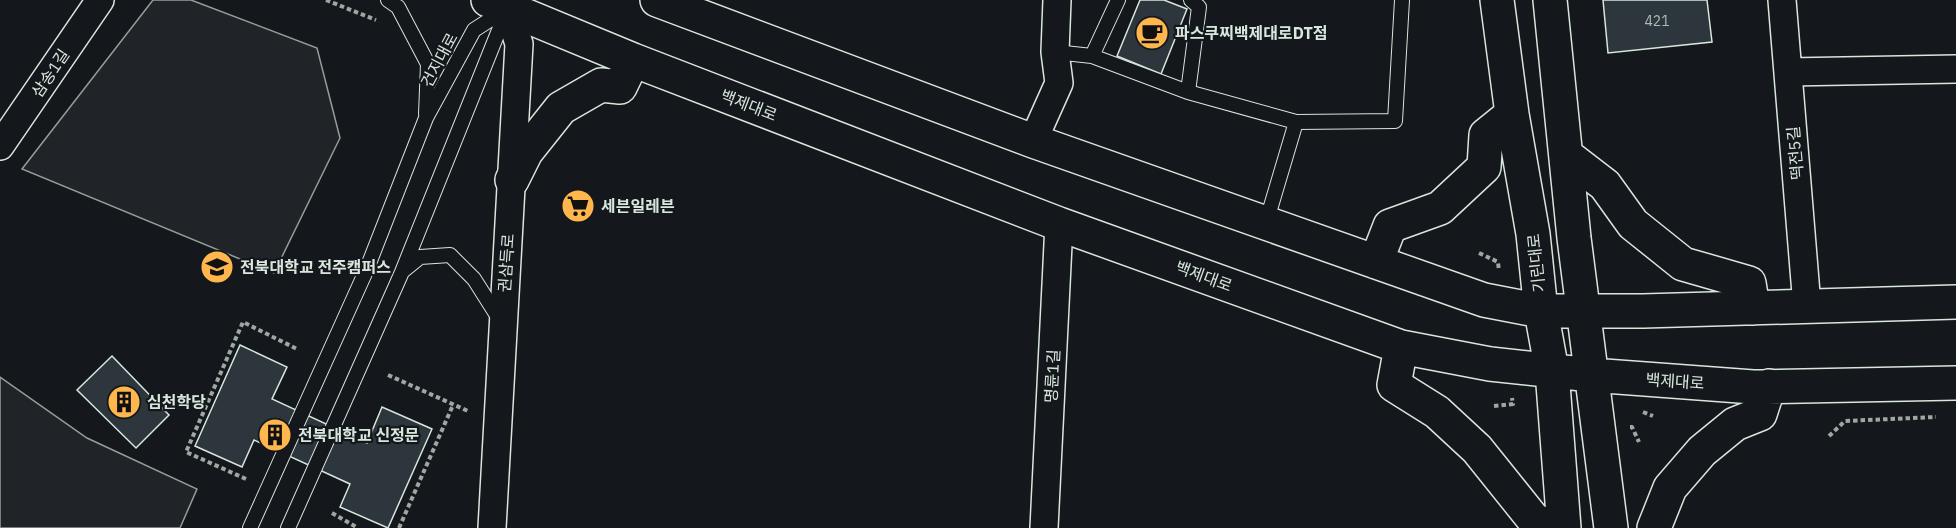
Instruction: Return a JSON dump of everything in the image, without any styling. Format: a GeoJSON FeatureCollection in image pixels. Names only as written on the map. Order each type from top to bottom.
{"type":"FeatureCollection","features":[{"type":"Feature","properties":{"kind":"street","name":"삼송1길"},"geometry":{"type":"LineString","coordinates":[[0,146],[100,0]]}},
{"type":"Feature","properties":{"kind":"street"},"geometry":{"type":"LineString","coordinates":[[657,0],[1033,141],[1484,300],[1541,311],[1956,302]]}},
{"type":"Feature","properties":{"kind":"street"},"geometry":{"type":"LineString","coordinates":[[1033,141],[1059,83],[1055,52],[1057,0]]}},
{"type":"Feature","properties":{"kind":"street","name":"기린대로"},"geometry":{"type":"LineString","coordinates":[[1497,0],[1512,114],[1533,234],[1541,311],[1552,371],[1564,528]]}},
{"type":"Feature","properties":{"kind":"street"},"geometry":{"type":"LineString","coordinates":[[1550,0],[1591,375],[1611,528]]}},
{"type":"Feature","properties":{"kind":"street","name":"떡전5길"},"geometry":{"type":"LineString","coordinates":[[1782,0],[1807,306]]}},
{"type":"Feature","properties":{"kind":"street","name":"백제대로"},"geometry":{"type":"LineString","coordinates":[[502,3],[633,60],[1059,224],[1401,347],[1490,364],[1591,375],[1753,387],[1956,383]]}},
{"type":"Feature","properties":{"kind":"street","name":"권삼득로"},"geometry":{"type":"LineString","coordinates":[[492,528],[519,44],[502,3]]}},
{"type":"Feature","properties":{"kind":"street"},"geometry":{"type":"LineString","coordinates":[[512,180],[526,152],[561,108],[601,85],[620,87],[633,60]]}},
{"type":"Feature","properties":{"kind":"street"},"geometry":{"type":"LineString","coordinates":[[1788,72],[1956,69]]}},
{"type":"Feature","properties":{"kind":"street"},"geometry":{"type":"LineString","coordinates":[[1376,262],[1390,226],[1440,208],[1484,167],[1486,135],[1512,114]]}},
{"type":"Feature","properties":{"kind":"street"},"geometry":{"type":"LineString","coordinates":[[1566,154],[1605,185],[1633,224],[1683,264],[1749,283],[1753,308]]}},
{"type":"Feature","properties":{"kind":"street","name":"명륜1길"},"geometry":{"type":"LineString","coordinates":[[1044,528],[1059,224]]}},
{"type":"Feature","properties":{"kind":"street"},"geometry":{"type":"LineString","coordinates":[[1401,347],[1394,385],[1430,406],[1477,449],[1534,520],[1553,528]]}},
{"type":"Feature","properties":{"kind":"street"},"geometry":{"type":"LineString","coordinates":[[1654,528],[1670,488],[1702,451],[1735,424],[1760,414],[1769,386]]}},
{"type":"Feature","properties":{"kind":"lane"},"geometry":{"type":"LineString","coordinates":[[387,0],[398,7],[428,64],[426,118]]}},
{"type":"Feature","properties":{"kind":"lane"},"geometry":{"type":"LineString","coordinates":[[1092,56],[1118,0]]}},
{"type":"Feature","properties":{"kind":"lane"},"geometry":{"type":"LineString","coordinates":[[1188,92],[1199,7],[1191,0]]}},
{"type":"Feature","properties":{"kind":"lane"},"geometry":{"type":"LineString","coordinates":[[1055,52],[1092,56],[1188,92],[1296,122],[1395,121],[1402,0]]}},
{"type":"Feature","properties":{"kind":"lane"},"geometry":{"type":"LineString","coordinates":[[288,528],[402,272],[502,3]]}},
{"type":"Feature","properties":{"kind":"lane","name":"건지대로"},"geometry":{"type":"LineString","coordinates":[[250,528],[366,271],[426,118],[474,30],[502,3]]}},
{"type":"Feature","properties":{"kind":"lane"},"geometry":{"type":"LineString","coordinates":[[1266,223],[1296,122]]}},
{"type":"Feature","properties":{"kind":"lane"},"geometry":{"type":"LineString","coordinates":[[402,272],[420,257],[450,255],[474,279],[502,323]]}},
{"type":"Feature","properties":{"kind":"path"},"geometry":{"type":"LineString","coordinates":[[326,0],[378,21]]}},
{"type":"Feature","properties":{"kind":"path"},"geometry":{"type":"LineString","coordinates":[[246,478],[186,452],[243,322],[297,349]]}},
{"type":"Feature","properties":{"kind":"path"},"geometry":{"type":"LineString","coordinates":[[388,375],[470,412]]}},
{"type":"Feature","properties":{"kind":"path"},"geometry":{"type":"LineString","coordinates":[[399,528],[453,405]]}},
{"type":"Feature","properties":{"kind":"path"},"geometry":{"type":"LineString","coordinates":[[1829,436],[1845,421],[1945,417]]}},
{"type":"Feature","properties":{"kind":"path"},"geometry":{"type":"LineString","coordinates":[[332,513],[358,528]]}},
{"type":"Feature","properties":{"kind":"shaded area"},"geometry":{"type":"Polygon","coordinates":[[[153,0],[191,0],[317,48],[340,138],[274,273],[22,169],[153,0]]]}},
{"type":"Feature","properties":{"kind":"shaded area"},"geometry":{"type":"Polygon","coordinates":[[[0,377],[87,438],[197,489],[180,528],[0,528],[0,377]]]}},
{"type":"Feature","properties":{"kind":"building","name":"파스쿠찌백제대로DT점"},"geometry":{"type":"Polygon","coordinates":[[[1140,0],[1164,0],[1187,9],[1161,74],[1117,56],[1140,0]]]}},
{"type":"Feature","properties":{"kind":"building"},"geometry":{"type":"Polygon","coordinates":[[[1603,0],[1707,0],[1712,42],[1608,53],[1603,0]]]}},
{"type":"Feature","properties":{"kind":"building","name":"전북대학교 신정문"},"geometry":{"type":"Polygon","coordinates":[[[240,345],[287,367],[272,399],[367,443],[382,407],[432,429],[388,528],[340,507],[350,484],[254,440],[242,467],[195,446],[240,345]]]}},
{"type":"Feature","properties":{"kind":"building","name":"심천학당"},"geometry":{"type":"Polygon","coordinates":[[[112,356],[169,415],[136,448],[77,390],[112,356]]]}},
{"type":"Feature","properties":{"kind":"place","name":"파스쿠찌백제대로DT점"},"geometry":{"type":"Point","coordinates":[1152,33]}},
{"type":"Feature","properties":{"kind":"place","name":"세븐일레븐"},"geometry":{"type":"Point","coordinates":[578,206]}},
{"type":"Feature","properties":{"kind":"place","name":"전북대학교 전주캠퍼스"},"geometry":{"type":"Point","coordinates":[217,267]}},
{"type":"Feature","properties":{"kind":"place","name":"심천학당"},"geometry":{"type":"Point","coordinates":[124,402]}},
{"type":"Feature","properties":{"kind":"place","name":"전북대학교 신정문"},"geometry":{"type":"Point","coordinates":[275,435]}}]}
